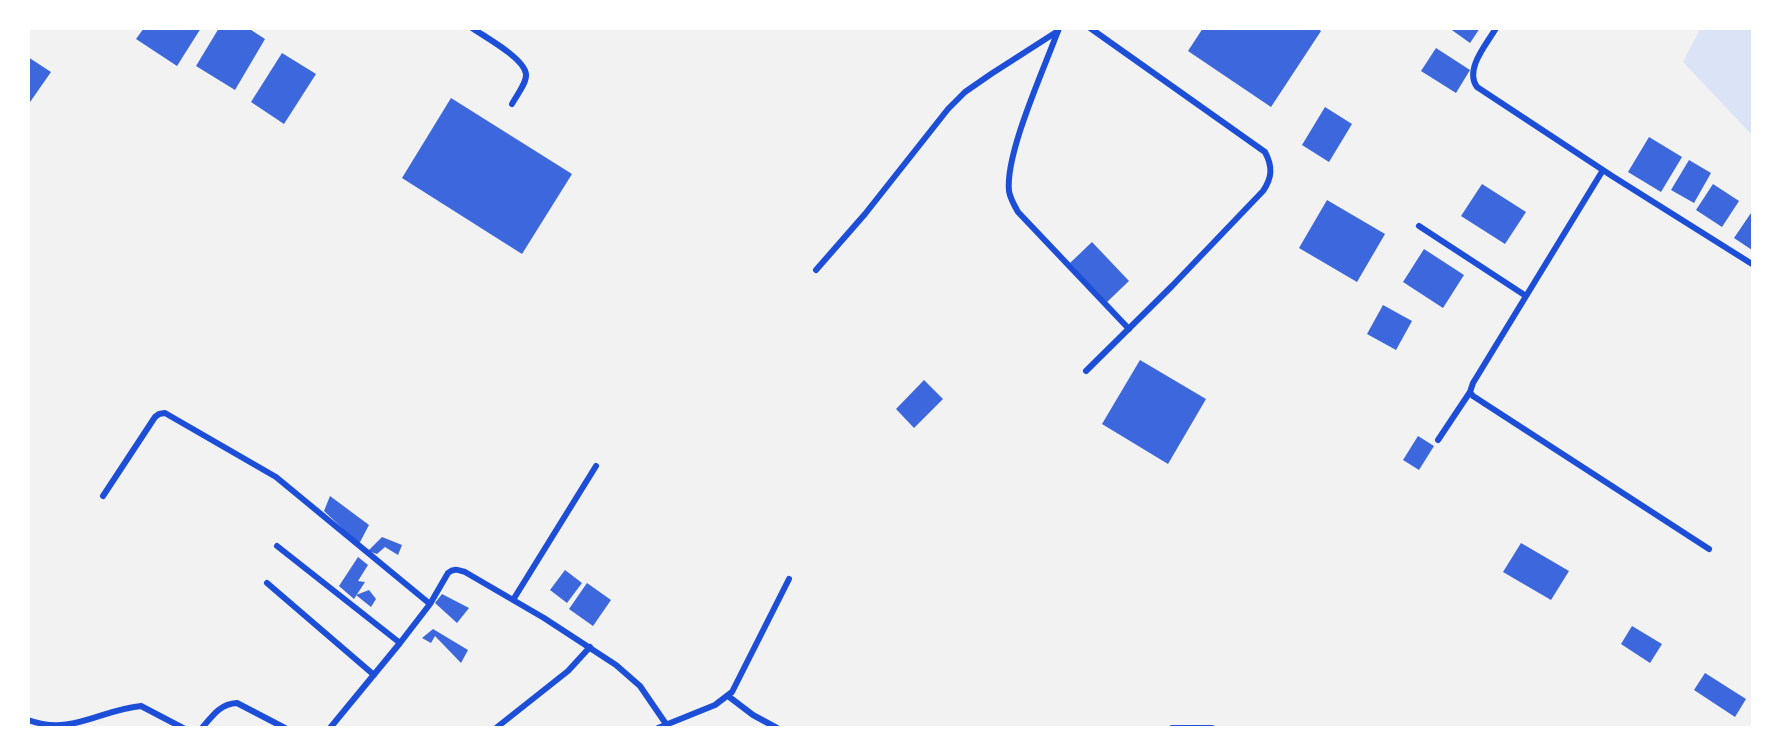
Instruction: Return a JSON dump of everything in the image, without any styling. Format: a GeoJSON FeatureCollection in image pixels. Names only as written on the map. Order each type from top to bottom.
{"type":"FeatureCollection","features":[{"type":"Feature","properties":{"kind":"street"},"geometry":{"type":"LineString","coordinates":[[472,28],[516,59],[524,68],[525,80],[512,104]]}},
{"type":"Feature","properties":{"kind":"street"},"geometry":{"type":"LineString","coordinates":[[1086,371],[1263,191],[1269,182],[1271,168],[1265,152],[1090,28]]}},
{"type":"Feature","properties":{"kind":"street"},"geometry":{"type":"LineString","coordinates":[[1496,28],[1472,73],[1477,87],[1752,264]]}},
{"type":"Feature","properties":{"kind":"street"},"geometry":{"type":"LineString","coordinates":[[1059,30],[1021,130],[1011,167],[1009,191],[1018,212],[1129,329]]}},
{"type":"Feature","properties":{"kind":"street"},"geometry":{"type":"LineString","coordinates":[[816,270],[865,214],[948,108],[965,92],[1059,30]]}},
{"type":"Feature","properties":{"kind":"street"},"geometry":{"type":"LineString","coordinates":[[1438,440],[1470,392],[1473,383],[1603,170]]}},
{"type":"Feature","properties":{"kind":"street"},"geometry":{"type":"LineString","coordinates":[[1419,226],[1526,296]]}},
{"type":"Feature","properties":{"kind":"street"},"geometry":{"type":"LineString","coordinates":[[1470,392],[1710,549]]}},
{"type":"Feature","properties":{"kind":"street"},"geometry":{"type":"LineString","coordinates":[[103,496],[155,417],[165,413],[276,477],[430,604]]}},
{"type":"Feature","properties":{"kind":"street"},"geometry":{"type":"LineString","coordinates":[[513,600],[596,466]]}},
{"type":"Feature","properties":{"kind":"street"},"geometry":{"type":"LineString","coordinates":[[277,546],[400,643]]}},
{"type":"Feature","properties":{"kind":"street"},"geometry":{"type":"LineString","coordinates":[[330,728],[400,643],[430,604],[452,570],[458,570],[513,600],[616,665],[640,686],[666,724]]}},
{"type":"Feature","properties":{"kind":"street"},"geometry":{"type":"LineString","coordinates":[[658,728],[703,710],[728,696],[736,687],[789,579]]}},
{"type":"Feature","properties":{"kind":"street"},"geometry":{"type":"LineString","coordinates":[[267,583],[374,675]]}},
{"type":"Feature","properties":{"kind":"street"},"geometry":{"type":"LineString","coordinates":[[496,728],[568,671],[590,647]]}},
{"type":"Feature","properties":{"kind":"street"},"geometry":{"type":"LineString","coordinates":[[728,696],[753,715],[777,728]]}},
{"type":"Feature","properties":{"kind":"street"},"geometry":{"type":"LineString","coordinates":[[202,728],[220,708],[237,703],[285,728]]}},
{"type":"Feature","properties":{"kind":"street"},"geometry":{"type":"LineString","coordinates":[[28,720],[47,726],[61,726],[141,705],[181,727]]}},
{"type":"Feature","properties":{"kind":"street"},"geometry":{"type":"LineString","coordinates":[[1172,728],[1212,728]]}},
{"type":"Feature","properties":{"kind":"shaded area"},"geometry":{"type":"Polygon","coordinates":[[[1700,29],[1752,29],[1752,135],[1683,62],[1700,29]]]}},
{"type":"Feature","properties":{"kind":"building"},"geometry":{"type":"Polygon","coordinates":[[[144,28],[201,28],[177,66],[136,39],[144,28]]]}},
{"type":"Feature","properties":{"kind":"building"},"geometry":{"type":"Polygon","coordinates":[[[219,28],[248,28],[265,39],[235,90],[196,66],[219,28]]]}},
{"type":"Feature","properties":{"kind":"building"},"geometry":{"type":"Polygon","coordinates":[[[1203,28],[1317,28],[1321,31],[1271,107],[1188,51],[1203,28]]]}},
{"type":"Feature","properties":{"kind":"building"},"geometry":{"type":"Polygon","coordinates":[[[1449,28],[1480,28],[1470,43],[1449,28]]]}},
{"type":"Feature","properties":{"kind":"building"},"geometry":{"type":"Polygon","coordinates":[[[1436,48],[1470,70],[1456,93],[1421,71],[1436,48]]]}},
{"type":"Feature","properties":{"kind":"building"},"geometry":{"type":"Polygon","coordinates":[[[282,53],[316,74],[284,124],[251,102],[282,53]]]}},
{"type":"Feature","properties":{"kind":"building"},"geometry":{"type":"Polygon","coordinates":[[[28,57],[51,72],[28,105],[28,57]]]}},
{"type":"Feature","properties":{"kind":"building"},"geometry":{"type":"Polygon","coordinates":[[[451,98],[572,174],[522,254],[402,178],[451,98]]]}},
{"type":"Feature","properties":{"kind":"building"},"geometry":{"type":"Polygon","coordinates":[[[1325,107],[1352,124],[1329,162],[1302,145],[1325,107]]]}},
{"type":"Feature","properties":{"kind":"building"},"geometry":{"type":"Polygon","coordinates":[[[1649,137],[1682,157],[1661,192],[1628,172],[1649,137]]]}},
{"type":"Feature","properties":{"kind":"building"},"geometry":{"type":"Polygon","coordinates":[[[1689,160],[1711,173],[1694,203],[1671,190],[1689,160]]]}},
{"type":"Feature","properties":{"kind":"building"},"geometry":{"type":"Polygon","coordinates":[[[1482,184],[1526,212],[1505,244],[1461,216],[1482,184]]]}},
{"type":"Feature","properties":{"kind":"building"},"geometry":{"type":"Polygon","coordinates":[[[1713,184],[1739,201],[1722,227],[1696,210],[1713,184]]]}},
{"type":"Feature","properties":{"kind":"building"},"geometry":{"type":"Polygon","coordinates":[[[1327,200],[1385,234],[1357,282],[1299,248],[1327,200]]]}},
{"type":"Feature","properties":{"kind":"building"},"geometry":{"type":"Polygon","coordinates":[[[1751,213],[1752,215],[1752,250],[1734,238],[1751,213]]]}},
{"type":"Feature","properties":{"kind":"building"},"geometry":{"type":"Polygon","coordinates":[[[1092,242],[1129,281],[1107,302],[1070,263],[1092,242]]]}},
{"type":"Feature","properties":{"kind":"building"},"geometry":{"type":"Polygon","coordinates":[[[1424,249],[1464,275],[1443,308],[1403,282],[1424,249]]]}},
{"type":"Feature","properties":{"kind":"building"},"geometry":{"type":"Polygon","coordinates":[[[1383,305],[1412,321],[1396,350],[1367,334],[1383,305]]]}},
{"type":"Feature","properties":{"kind":"building"},"geometry":{"type":"Polygon","coordinates":[[[1140,360],[1206,399],[1168,464],[1102,424],[1140,360]]]}},
{"type":"Feature","properties":{"kind":"building"},"geometry":{"type":"Polygon","coordinates":[[[924,380],[943,399],[914,428],[896,409],[924,380]]]}},
{"type":"Feature","properties":{"kind":"building"},"geometry":{"type":"Polygon","coordinates":[[[1418,436],[1434,446],[1419,470],[1403,460],[1418,436]]]}},
{"type":"Feature","properties":{"kind":"building"},"geometry":{"type":"Polygon","coordinates":[[[330,496],[369,525],[359,544],[324,511],[330,496]]]}},
{"type":"Feature","properties":{"kind":"building"},"geometry":{"type":"Polygon","coordinates":[[[382,537],[402,545],[398,555],[385,547],[377,554],[368,551],[382,537]]]}},
{"type":"Feature","properties":{"kind":"building"},"geometry":{"type":"Polygon","coordinates":[[[1521,543],[1569,571],[1551,600],[1503,572],[1521,543]]]}},
{"type":"Feature","properties":{"kind":"building"},"geometry":{"type":"Polygon","coordinates":[[[358,557],[368,565],[358,581],[365,582],[354,599],[339,586],[358,557]]]}},
{"type":"Feature","properties":{"kind":"building"},"geometry":{"type":"Polygon","coordinates":[[[565,570],[582,583],[567,603],[550,590],[565,570]]]}},
{"type":"Feature","properties":{"kind":"building"},"geometry":{"type":"Polygon","coordinates":[[[587,583],[611,600],[593,626],[569,609],[587,583]]]}},
{"type":"Feature","properties":{"kind":"building"},"geometry":{"type":"Polygon","coordinates":[[[369,590],[376,599],[371,607],[356,595],[369,590]]]}},
{"type":"Feature","properties":{"kind":"building"},"geometry":{"type":"Polygon","coordinates":[[[442,594],[469,608],[457,623],[435,603],[442,594]]]}},
{"type":"Feature","properties":{"kind":"building"},"geometry":{"type":"Polygon","coordinates":[[[1632,626],[1662,644],[1650,663],[1621,644],[1632,626]]]}},
{"type":"Feature","properties":{"kind":"building"},"geometry":{"type":"Polygon","coordinates":[[[433,629],[468,650],[461,663],[435,636],[431,643],[422,638],[433,629]]]}},
{"type":"Feature","properties":{"kind":"building"},"geometry":{"type":"Polygon","coordinates":[[[1705,673],[1746,699],[1735,717],[1694,690],[1705,673]]]}}]}
